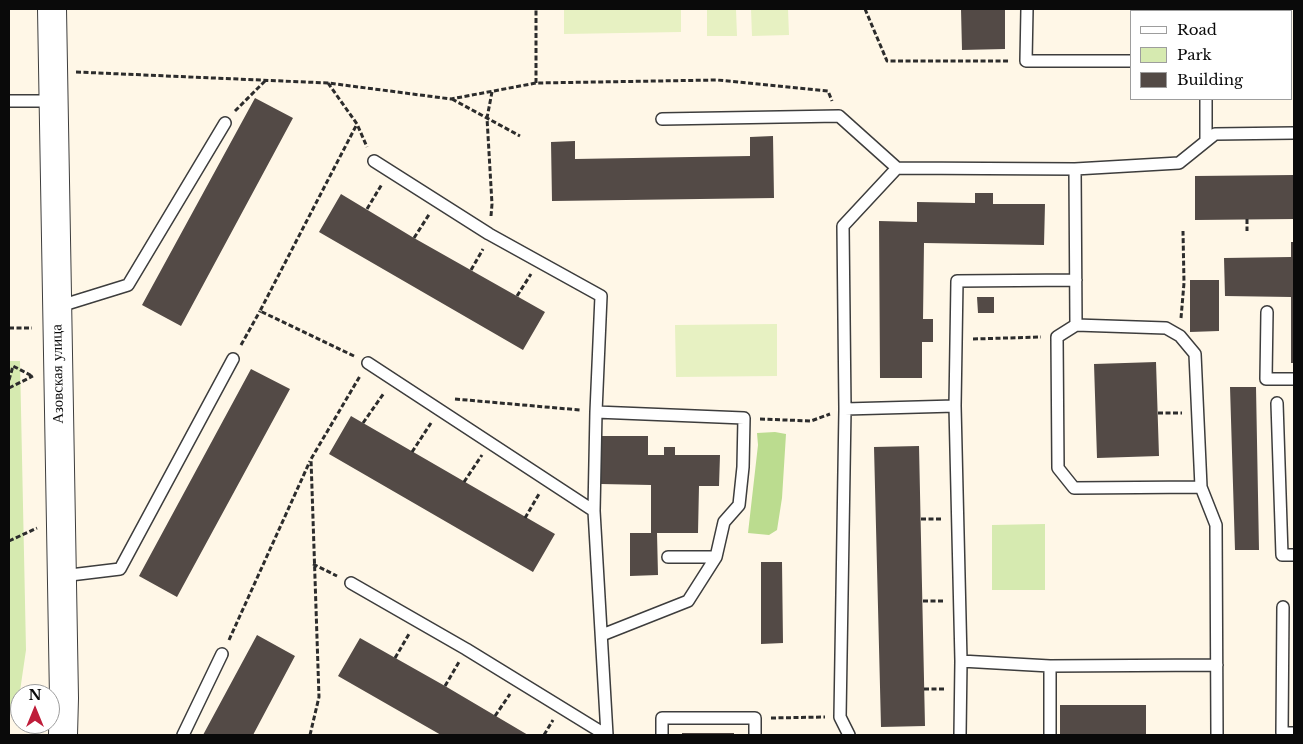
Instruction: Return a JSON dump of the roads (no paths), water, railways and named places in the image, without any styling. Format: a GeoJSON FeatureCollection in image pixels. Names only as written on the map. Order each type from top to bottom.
{"type":"FeatureCollection","features":[{"type":"Feature","properties":{"kind":"street","name":"Азовская улица"},"geometry":{"type":"LineString","coordinates":[[46,735],[64,698],[52,9]]}},
{"type":"Feature","properties":{"kind":"street"},"geometry":{"type":"LineString","coordinates":[[63,735],[64,698]]}},
{"type":"Feature","properties":{"kind":"lane"},"geometry":{"type":"LineString","coordinates":[[1027,9],[1026,61],[1130,61]]}},
{"type":"Feature","properties":{"kind":"lane"},"geometry":{"type":"LineString","coordinates":[[1206,100],[1206,141]]}},
{"type":"Feature","properties":{"kind":"lane"},"geometry":{"type":"LineString","coordinates":[[9,101],[53,101]]}},
{"type":"Feature","properties":{"kind":"lane"},"geometry":{"type":"LineString","coordinates":[[662,119],[839,116],[897,168],[1076,169],[1179,164],[1215,134],[1294,133]]}},
{"type":"Feature","properties":{"kind":"lane"},"geometry":{"type":"LineString","coordinates":[[57,307],[128,285],[225,123]]}},
{"type":"Feature","properties":{"kind":"lane"},"geometry":{"type":"LineString","coordinates":[[374,161],[491,235],[600,296],[594,511],[607,735]]}},
{"type":"Feature","properties":{"kind":"lane"},"geometry":{"type":"LineString","coordinates":[[849,735],[840,717],[845,409],[843,226],[897,168]]}},
{"type":"Feature","properties":{"kind":"lane"},"geometry":{"type":"LineString","coordinates":[[1076,169],[1076,325]]}},
{"type":"Feature","properties":{"kind":"lane"},"geometry":{"type":"LineString","coordinates":[[960,735],[961,661],[955,406],[957,281],[1076,280]]}},
{"type":"Feature","properties":{"kind":"lane"},"geometry":{"type":"LineString","coordinates":[[1267,312],[1266,379],[1294,379]]}},
{"type":"Feature","properties":{"kind":"lane"},"geometry":{"type":"LineString","coordinates":[[1201,487],[1074,488],[1058,468],[1057,337],[1076,325],[1166,328],[1180,336],[1195,354],[1201,487],[1216,525],[1217,735]]}},
{"type":"Feature","properties":{"kind":"lane"},"geometry":{"type":"LineString","coordinates":[[62,576],[120,569],[233,359]]}},
{"type":"Feature","properties":{"kind":"lane"},"geometry":{"type":"LineString","coordinates":[[368,363],[594,511]]}},
{"type":"Feature","properties":{"kind":"lane"},"geometry":{"type":"LineString","coordinates":[[1277,403],[1282,555],[1294,555]]}},
{"type":"Feature","properties":{"kind":"lane"},"geometry":{"type":"LineString","coordinates":[[845,409],[955,406]]}},
{"type":"Feature","properties":{"kind":"lane"},"geometry":{"type":"LineString","coordinates":[[596,412],[744,418],[743,467],[739,505],[724,522],[716,557],[688,601],[602,635]]}},
{"type":"Feature","properties":{"kind":"lane"},"geometry":{"type":"LineString","coordinates":[[668,557],[716,557]]}},
{"type":"Feature","properties":{"kind":"lane"},"geometry":{"type":"LineString","coordinates":[[350,583],[466,648],[607,735]]}},
{"type":"Feature","properties":{"kind":"lane"},"geometry":{"type":"LineString","coordinates":[[1283,607],[1282,733],[1294,733]]}},
{"type":"Feature","properties":{"kind":"lane"},"geometry":{"type":"LineString","coordinates":[[184,735],[222,654]]}},
{"type":"Feature","properties":{"kind":"lane"},"geometry":{"type":"LineString","coordinates":[[961,661],[1050,666],[1217,665]]}},
{"type":"Feature","properties":{"kind":"lane"},"geometry":{"type":"LineString","coordinates":[[1050,666],[1050,735]]}},
{"type":"Feature","properties":{"kind":"lane"},"geometry":{"type":"LineString","coordinates":[[662,735],[662,718],[755,718],[755,735]]}}]}
